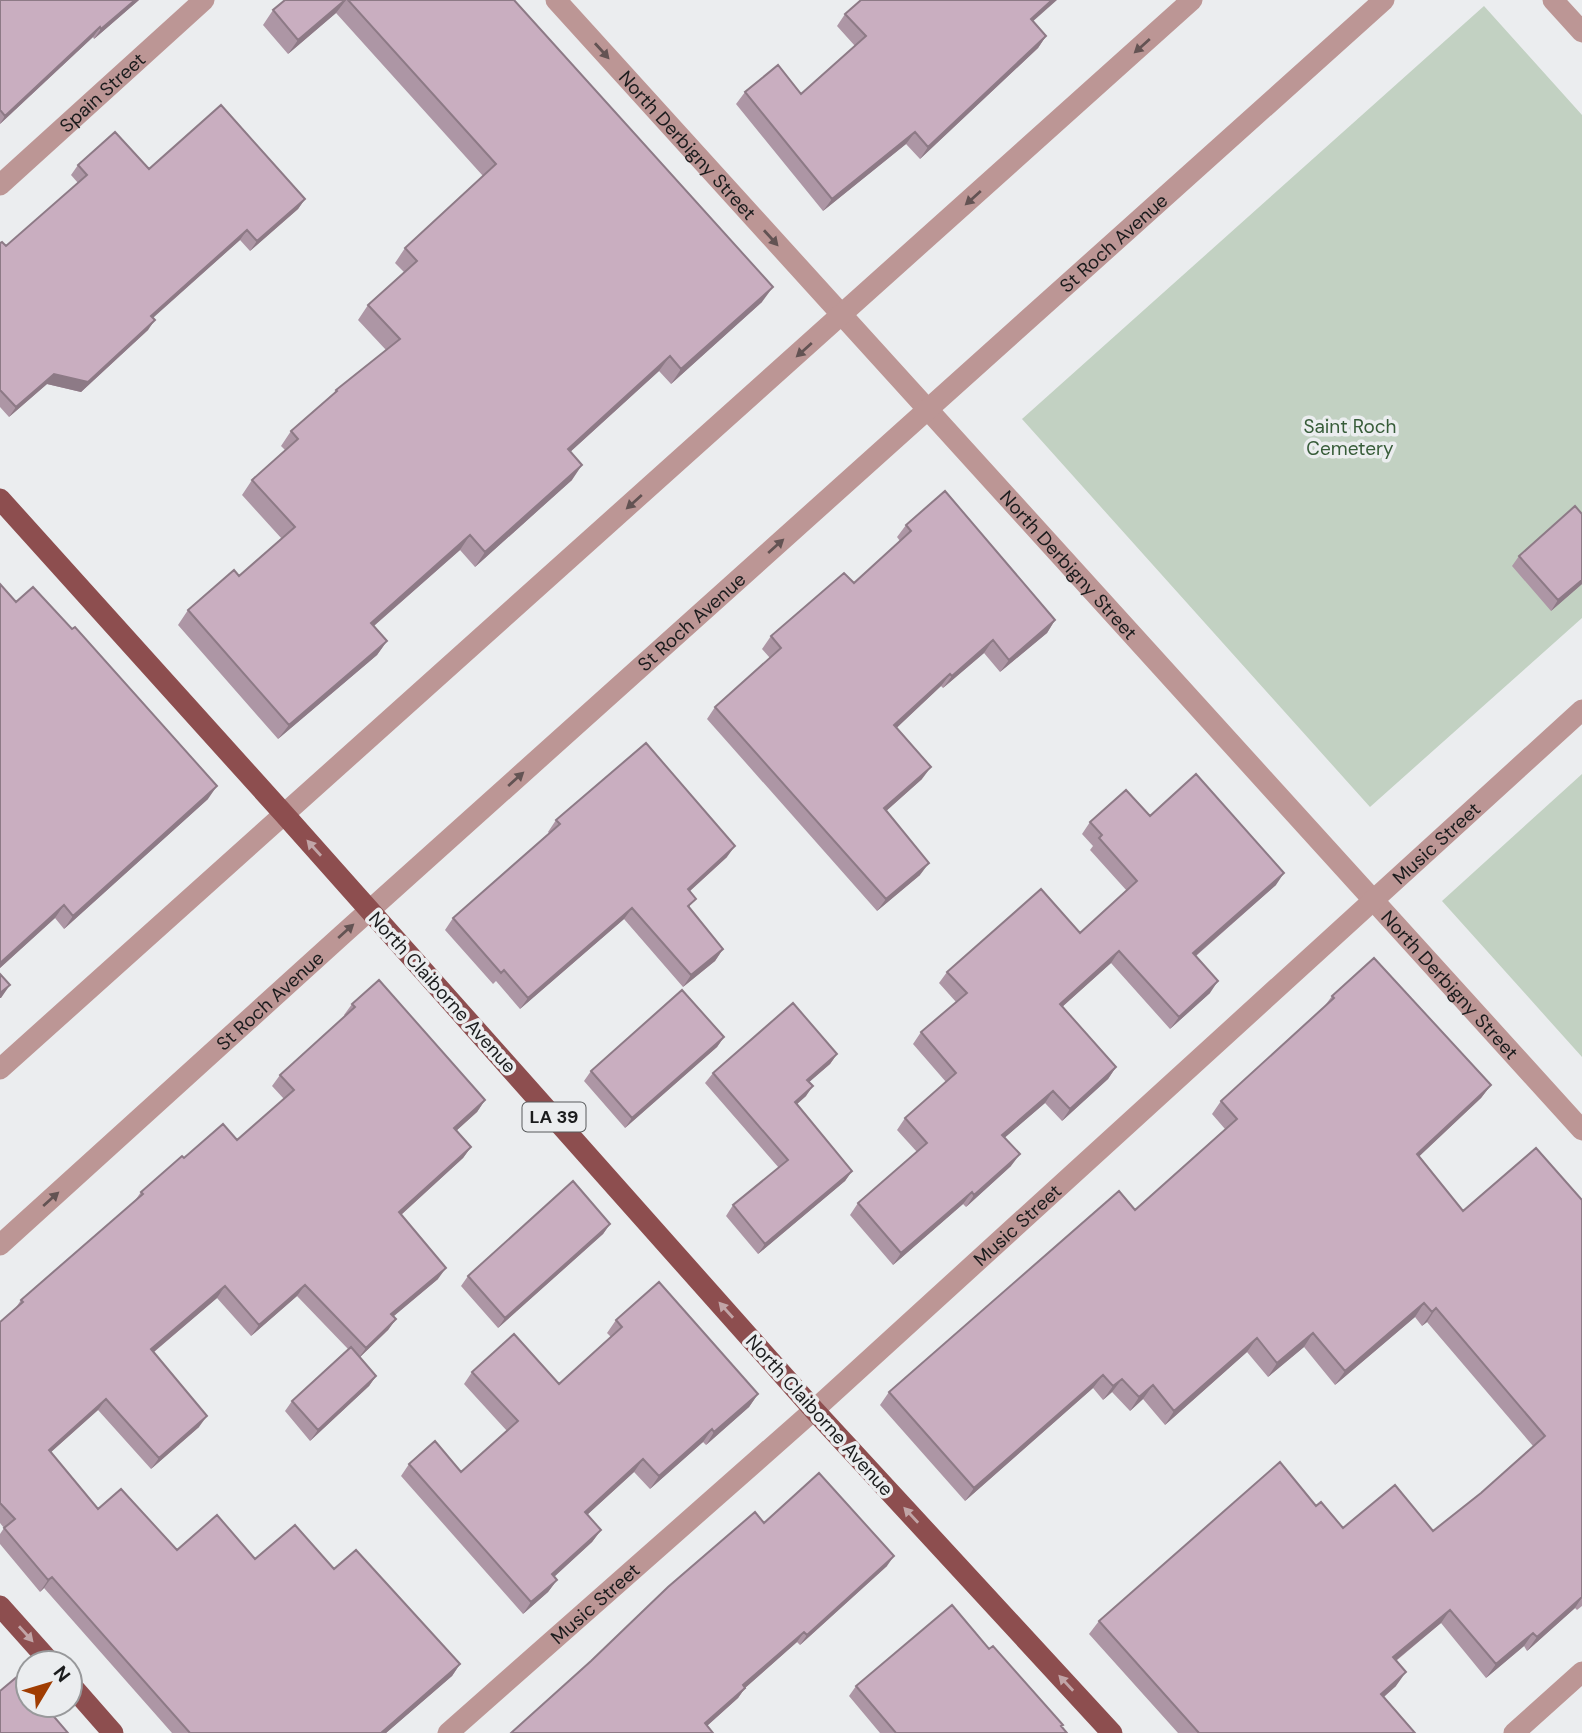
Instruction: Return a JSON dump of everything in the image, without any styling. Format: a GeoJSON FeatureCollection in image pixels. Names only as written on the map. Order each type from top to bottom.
{"type":"FeatureCollection","features":[{"type":"Feature","properties":{"kind":"main road","name":"North Claiborne Avenue"},"geometry":{"type":"LineString","coordinates":[[0,499],[285,814],[814,1410],[1112,1733]]}},
{"type":"Feature","properties":{"kind":"main road"},"geometry":{"type":"LineString","coordinates":[[0,1606],[38,1649]]}},
{"type":"Feature","properties":{"kind":"main road"},"geometry":{"type":"LineString","coordinates":[[84,1700],[113,1733]]}},
{"type":"Feature","properties":{"kind":"street","name":"Spain Street"},"geometry":{"type":"LineString","coordinates":[[0,186],[204,0]]}},
{"type":"Feature","properties":{"kind":"street","name":"North Derbigny Street"},"geometry":{"type":"LineString","coordinates":[[556,0],[1582,1130]]}},
{"type":"Feature","properties":{"kind":"street"},"geometry":{"type":"LineString","coordinates":[[0,1069],[1192,0]]}},
{"type":"Feature","properties":{"kind":"street","name":"St Roch Avenue"},"geometry":{"type":"LineString","coordinates":[[0,1245],[369,910],[1384,0]]}},
{"type":"Feature","properties":{"kind":"street"},"geometry":{"type":"LineString","coordinates":[[1553,0],[1582,32]]}},
{"type":"Feature","properties":{"kind":"street","name":"Music Street"},"geometry":{"type":"LineString","coordinates":[[448,1733],[814,1410],[1582,710]]}},
{"type":"Feature","properties":{"kind":"street"},"geometry":{"type":"LineString","coordinates":[[1514,1733],[1582,1672]]}},
{"type":"Feature","properties":{"kind":"green space","name":"Saint Roch Cemetery"},"geometry":{"type":"Polygon","coordinates":[[[1484,6],[1582,115],[1582,618],[1370,807],[1022,419],[1484,6]]]}},
{"type":"Feature","properties":{"kind":"green space"},"geometry":{"type":"Polygon","coordinates":[[[1582,774],[1582,1057],[1442,901],[1582,774]]]}},
{"type":"Feature","properties":{"kind":"building"},"geometry":{"type":"Polygon","coordinates":[[[0,0],[135,0],[101,29],[100,27],[5,116],[0,110],[0,0]]]}},
{"type":"Feature","properties":{"kind":"building"},"geometry":{"type":"Polygon","coordinates":[[[285,0],[345,0],[298,40],[273,10],[285,0]]]}},
{"type":"Feature","properties":{"kind":"building"},"geometry":{"type":"Polygon","coordinates":[[[348,0],[514,0],[773,287],[681,369],[670,356],[568,449],[582,465],[485,552],[470,535],[371,623],[387,641],[289,725],[188,610],[234,570],[239,576],[295,527],[252,480],[298,439],[291,431],[336,390],[400,339],[368,305],[417,261],[405,248],[496,164],[348,0]]]}},
{"type":"Feature","properties":{"kind":"building"},"geometry":{"type":"Polygon","coordinates":[[[861,0],[1052,0],[1031,19],[1046,36],[928,147],[915,132],[832,199],[745,92],[778,65],[801,94],[866,36],[845,14],[861,0]]]}},
{"type":"Feature","properties":{"kind":"building"},"geometry":{"type":"Polygon","coordinates":[[[221,105],[305,199],[257,241],[247,230],[151,316],[155,320],[88,382],[54,374],[16,407],[0,390],[0,243],[6,246],[87,175],[78,165],[115,132],[149,169],[221,105]]]}},
{"type":"Feature","properties":{"kind":"building"},"geometry":{"type":"Polygon","coordinates":[[[945,491],[1055,620],[1009,660],[993,640],[952,676],[950,674],[894,725],[931,767],[884,808],[929,863],[886,899],[715,707],[781,648],[771,636],[844,573],[854,583],[911,531],[906,525],[945,491]]]}},
{"type":"Feature","properties":{"kind":"building"},"geometry":{"type":"Polygon","coordinates":[[[1575,506],[1582,514],[1582,580],[1558,600],[1519,556],[1575,506]]]}},
{"type":"Feature","properties":{"kind":"building"},"geometry":{"type":"Polygon","coordinates":[[[0,584],[16,602],[33,587],[72,629],[75,627],[217,786],[73,916],[64,905],[0,963],[0,584]]]}},
{"type":"Feature","properties":{"kind":"building"},"geometry":{"type":"Polygon","coordinates":[[[646,743],[735,846],[688,889],[696,899],[688,906],[723,949],[691,975],[632,908],[528,998],[504,970],[501,973],[453,918],[560,824],[556,820],[646,743]]]}},
{"type":"Feature","properties":{"kind":"building"},"geometry":{"type":"Polygon","coordinates":[[[1196,774],[1284,873],[1193,953],[1218,981],[1179,1017],[1119,951],[1060,1004],[1116,1067],[1070,1109],[1053,1091],[1002,1135],[1020,1154],[901,1253],[858,1203],[927,1143],[905,1118],[956,1073],[921,1032],[967,993],[947,972],[1041,889],[1080,933],[1137,881],[1099,838],[1102,835],[1090,822],[1126,790],[1150,816],[1196,774]]]}},
{"type":"Feature","properties":{"kind":"building"},"geometry":{"type":"Polygon","coordinates":[[[1374,958],[1491,1085],[1417,1154],[1463,1211],[1536,1148],[1582,1200],[1582,1597],[1537,1637],[1533,1633],[1496,1664],[1450,1610],[1393,1657],[1406,1672],[1381,1694],[1415,1733],[1199,1733],[1099,1621],[1280,1462],[1316,1506],[1321,1502],[1343,1528],[1395,1485],[1433,1531],[1545,1436],[1436,1308],[1432,1312],[1424,1303],[1345,1371],[1313,1333],[1277,1363],[1257,1338],[1174,1411],[1153,1385],[1139,1397],[1122,1379],[1113,1386],[1103,1375],[974,1488],[889,1392],[1119,1191],[1135,1210],[1237,1119],[1221,1101],[1374,958]]]}},
{"type":"Feature","properties":{"kind":"building"},"geometry":{"type":"Polygon","coordinates":[[[0,974],[10,985],[0,993],[0,974]]]}},
{"type":"Feature","properties":{"kind":"building"},"geometry":{"type":"Polygon","coordinates":[[[379,980],[485,1100],[454,1128],[471,1147],[399,1212],[446,1268],[391,1314],[396,1319],[366,1348],[305,1285],[259,1325],[225,1286],[151,1349],[207,1416],[159,1458],[106,1399],[49,1450],[98,1509],[121,1489],[177,1550],[217,1515],[255,1559],[295,1525],[334,1569],[356,1550],[460,1664],[381,1733],[190,1733],[52,1577],[48,1580],[4,1528],[15,1519],[0,1503],[0,1322],[23,1302],[21,1300],[143,1194],[141,1192],[182,1156],[184,1158],[223,1124],[237,1140],[294,1090],[280,1075],[355,1007],[352,1004],[379,980]]]}},
{"type":"Feature","properties":{"kind":"building"},"geometry":{"type":"Polygon","coordinates":[[[682,990],[724,1037],[632,1118],[591,1071],[682,990]]]}},
{"type":"Feature","properties":{"kind":"building"},"geometry":{"type":"Polygon","coordinates":[[[793,1003],[837,1054],[807,1080],[813,1086],[795,1102],[852,1171],[765,1244],[733,1205],[788,1160],[713,1073],[793,1003]]]}},
{"type":"Feature","properties":{"kind":"building"},"geometry":{"type":"Polygon","coordinates":[[[573,1181],[610,1224],[505,1318],[468,1276],[573,1181]]]}},
{"type":"Feature","properties":{"kind":"building"},"geometry":{"type":"Polygon","coordinates":[[[659,1282],[758,1394],[714,1432],[712,1429],[659,1476],[643,1459],[585,1512],[601,1530],[552,1574],[557,1580],[531,1602],[409,1464],[435,1441],[461,1472],[518,1421],[472,1372],[514,1334],[559,1384],[622,1327],[616,1320],[659,1282]]]}},
{"type":"Feature","properties":{"kind":"building"},"geometry":{"type":"Polygon","coordinates":[[[351,1347],[376,1376],[318,1430],[292,1401],[351,1347]]]}},
{"type":"Feature","properties":{"kind":"building"},"geometry":{"type":"Polygon","coordinates":[[[819,1473],[894,1556],[807,1635],[804,1632],[743,1685],[745,1688],[705,1723],[713,1733],[511,1733],[668,1587],[755,1512],[764,1523],[819,1473]]]}},
{"type":"Feature","properties":{"kind":"building"},"geometry":{"type":"Polygon","coordinates":[[[952,1605],[989,1649],[993,1646],[1063,1725],[1061,1726],[1067,1733],[896,1733],[856,1686],[952,1605]]]}},
{"type":"Feature","properties":{"kind":"building"},"geometry":{"type":"Polygon","coordinates":[[[14,1679],[14,1719],[56,1719],[68,1733],[0,1733],[0,1691],[14,1679]]]}}]}
